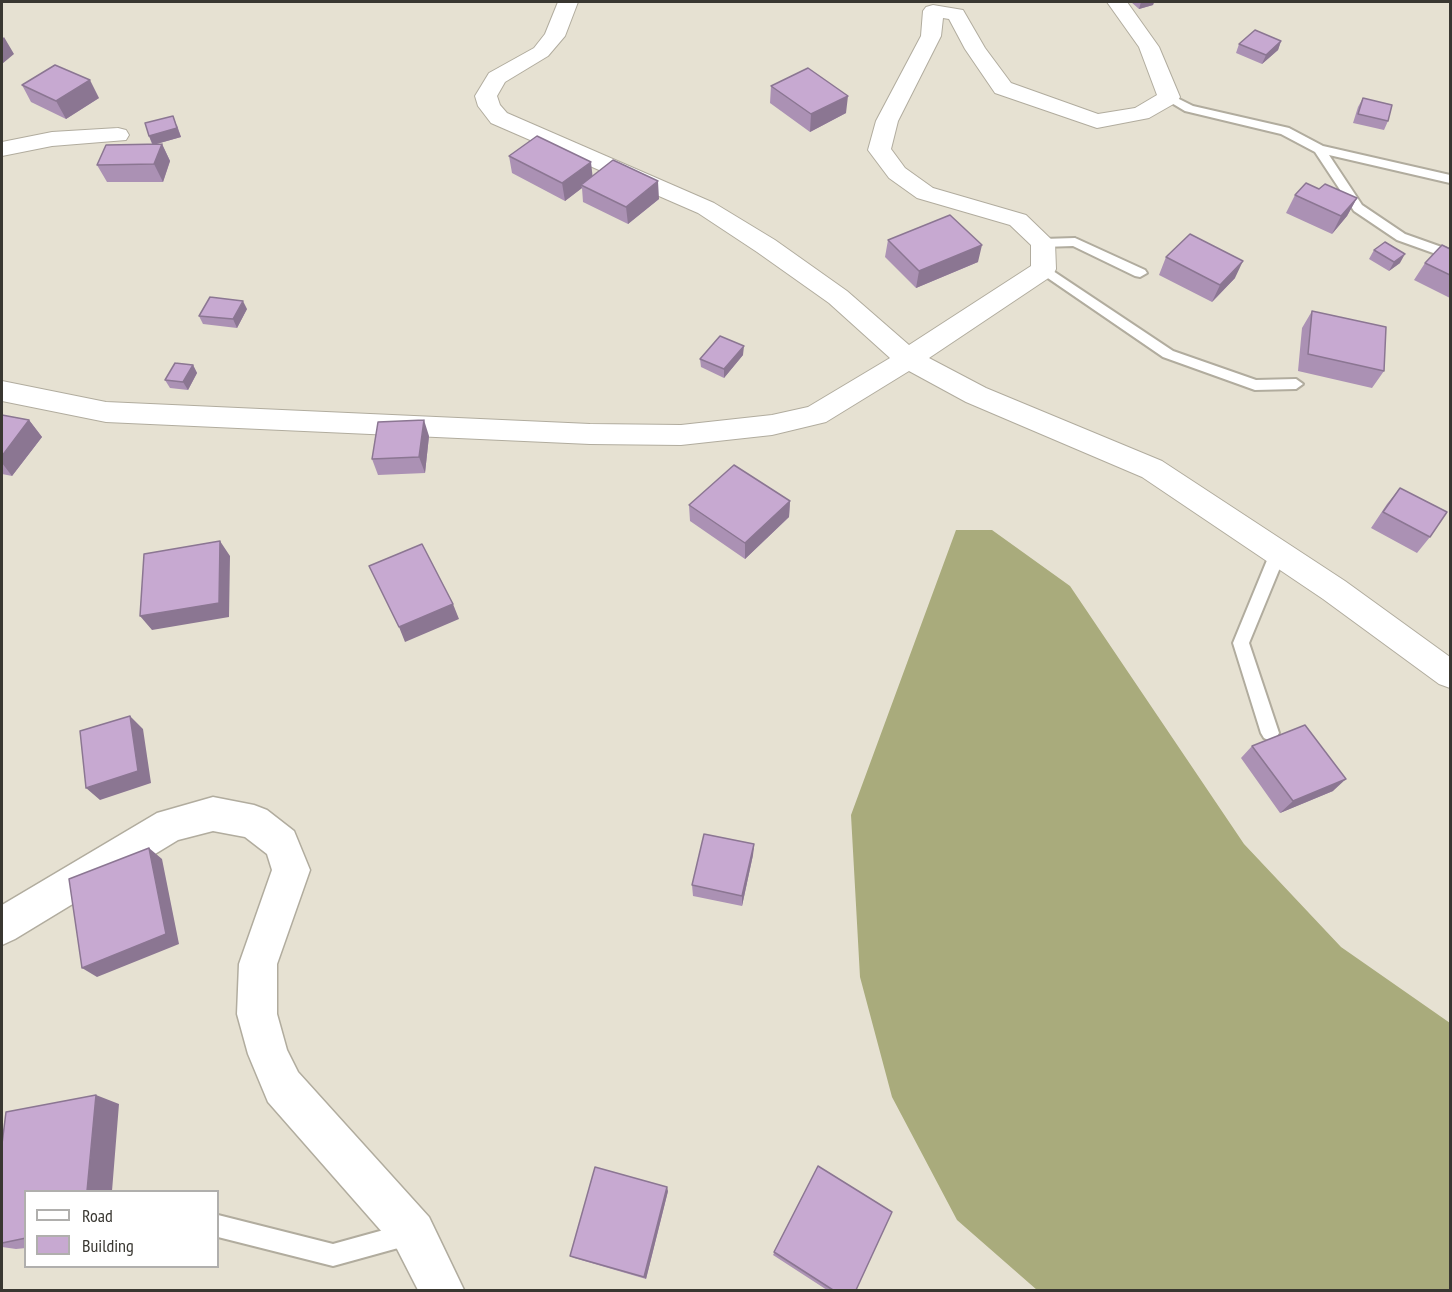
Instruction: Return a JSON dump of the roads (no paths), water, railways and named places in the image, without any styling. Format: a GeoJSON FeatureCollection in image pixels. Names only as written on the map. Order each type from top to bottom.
{"type":"FeatureCollection","features":[{"type":"Feature","properties":{"kind":"street"},"geometry":{"type":"LineString","coordinates":[[568,2],[555,36],[541,52],[497,78],[486,96],[489,106],[499,118],[706,208],[766,246],[838,297],[908,359],[976,395],[1152,469],[1334,590],[1450,674]]}},
{"type":"Feature","properties":{"kind":"street"},"geometry":{"type":"LineString","coordinates":[[2,391],[106,412],[590,434],[681,435],[772,425],[816,415],[908,359],[1044,270],[1043,243],[1018,220],[925,193],[897,174],[879,150],[887,121],[931,36],[932,6],[956,14],[975,49],[1003,88],[1097,121],[1141,113],[1169,97],[1149,46],[1117,2]]}},
{"type":"Feature","properties":{"kind":"street"},"geometry":{"type":"LineString","coordinates":[[2,149],[52,139],[118,135]]}},
{"type":"Feature","properties":{"kind":"street"},"geometry":{"type":"LineString","coordinates":[[2,926],[170,825],[213,814],[254,822],[281,843],[291,870],[258,964],[257,1014],[268,1054],[283,1087],[413,1233],[442,1290]]}},
{"type":"Feature","properties":{"kind":"lane"},"geometry":{"type":"LineString","coordinates":[[1169,97],[1189,109],[1285,131],[1319,149],[1450,179]]}},
{"type":"Feature","properties":{"kind":"lane"},"geometry":{"type":"LineString","coordinates":[[1319,149],[1358,208],[1401,237],[1450,255]]}},
{"type":"Feature","properties":{"kind":"lane"},"geometry":{"type":"LineString","coordinates":[[1043,243],[1075,242],[1140,273]]}},
{"type":"Feature","properties":{"kind":"lane"},"geometry":{"type":"LineString","coordinates":[[1044,270],[1168,354],[1256,386],[1296,384]]}},
{"type":"Feature","properties":{"kind":"lane"},"geometry":{"type":"LineString","coordinates":[[1270,733],[1241,643],[1278,553]]}},
{"type":"Feature","properties":{"kind":"lane"},"geometry":{"type":"LineString","coordinates":[[219,1226],[333,1255],[413,1233]]}}]}
